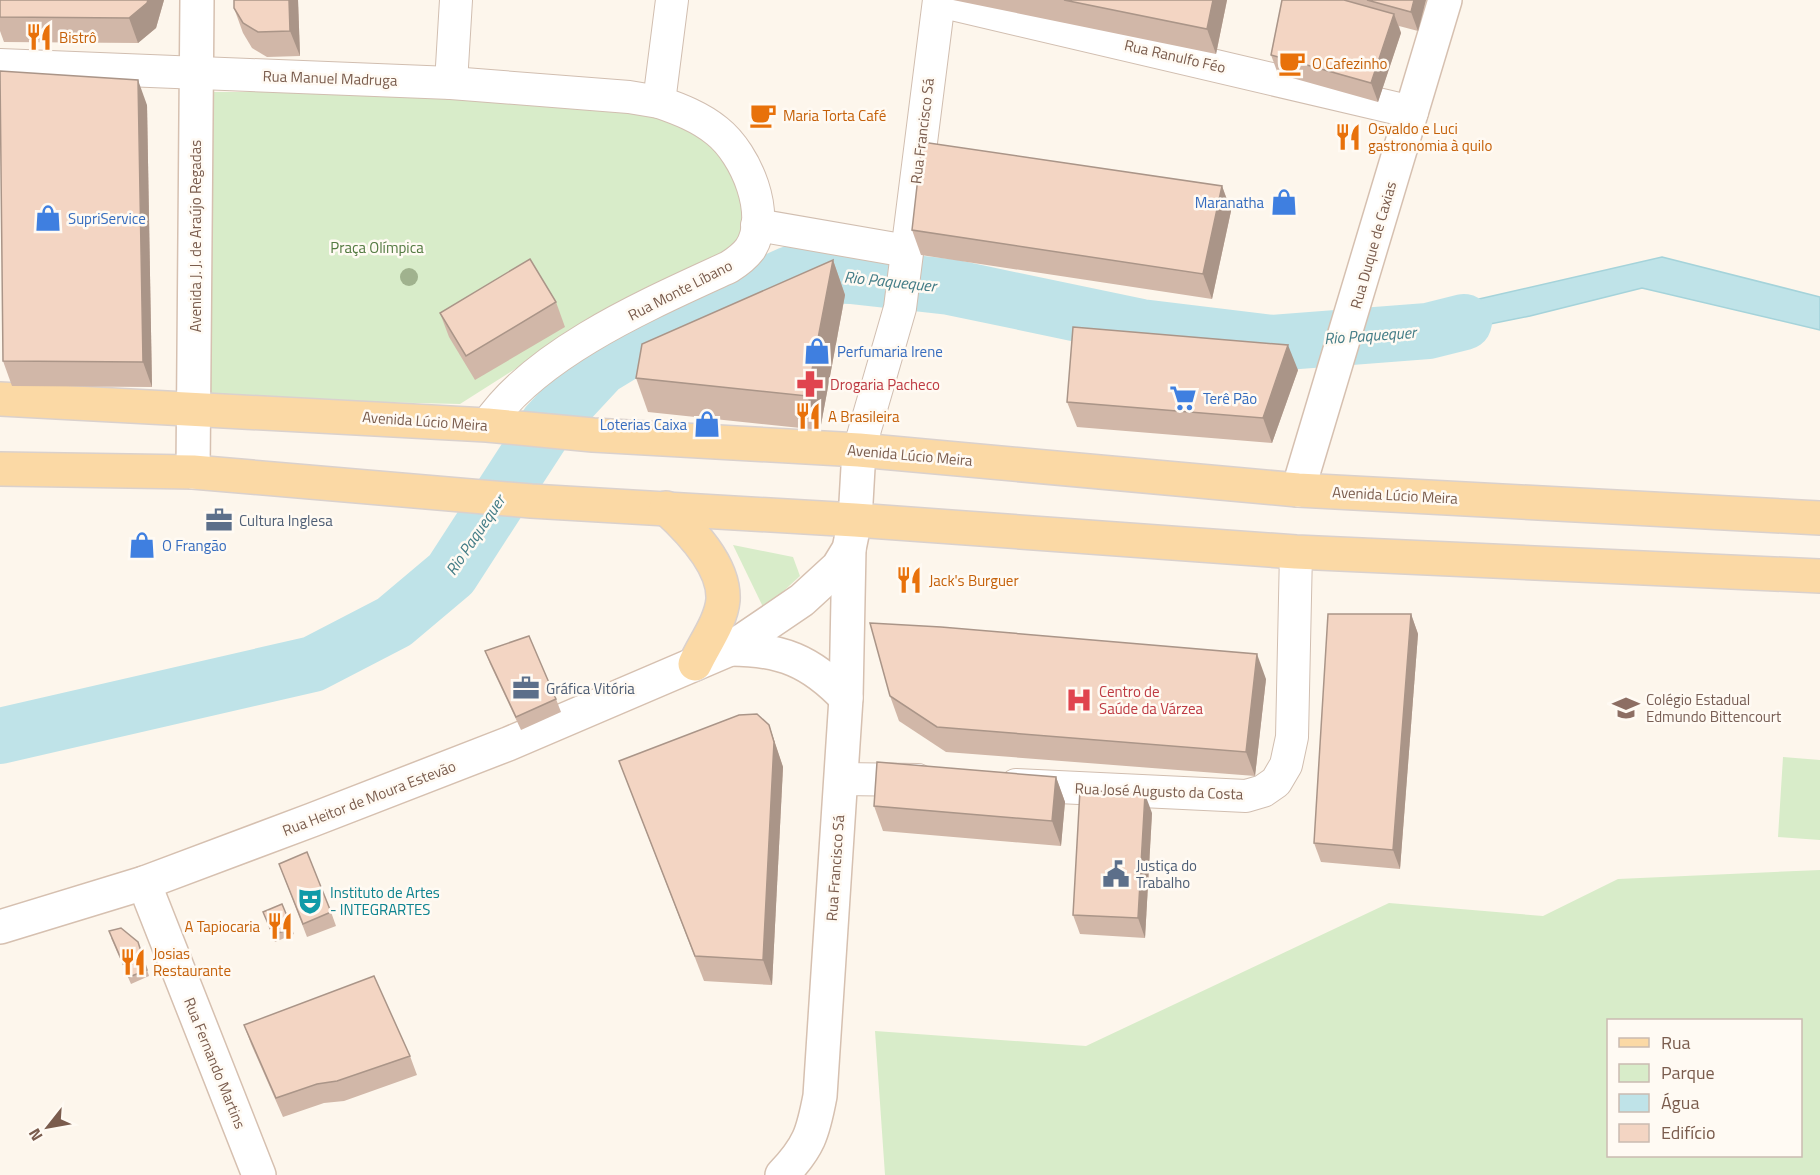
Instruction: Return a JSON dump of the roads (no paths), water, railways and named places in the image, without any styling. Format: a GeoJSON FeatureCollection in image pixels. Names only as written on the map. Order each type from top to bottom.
{"type":"FeatureCollection","features":[{"type":"Feature","properties":{"kind":"main road","name":"Avenida J. J. de Araújo Regadas"},"geometry":{"type":"LineString","coordinates":[[193,472],[196,0]]}},
{"type":"Feature","properties":{"kind":"main road","name":"Rua Duque de Caxias"},"geometry":{"type":"LineString","coordinates":[[1298,490],[1445,0]]}},
{"type":"Feature","properties":{"kind":"main road","name":"Avenida Lúcio Meira"},"geometry":{"type":"LineString","coordinates":[[0,399],[194,407],[501,426],[593,435],[859,450],[1298,490],[1820,518]]}},
{"type":"Feature","properties":{"kind":"main road","name":"Rua Francisco Sá"},"geometry":{"type":"LineString","coordinates":[[782,1175],[796,1161],[813,1134],[820,1096],[846,698],[852,534],[859,450]]}},
{"type":"Feature","properties":{"kind":"main road"},"geometry":{"type":"LineString","coordinates":[[0,469],[193,472],[449,495],[666,508],[852,534],[1820,576]]}},
{"type":"Feature","properties":{"kind":"main road"},"geometry":{"type":"LineString","coordinates":[[666,508],[701,546],[720,580],[723,599],[720,611],[694,663]]}},
{"type":"Feature","properties":{"kind":"main road"},"geometry":{"type":"LineString","coordinates":[[730,650],[780,617],[821,584],[838,567],[852,534]]}},
{"type":"Feature","properties":{"kind":"main road"},"geometry":{"type":"LineString","coordinates":[[730,650],[767,650],[789,657],[812,668],[846,698]]}},
{"type":"Feature","properties":{"kind":"main road","name":"Rua Heitor de Moura Estevão"},"geometry":{"type":"LineString","coordinates":[[0,927],[144,883],[508,744],[694,663],[730,650]]}},
{"type":"Feature","properties":{"kind":"main road","name":"Rua Fernando Martins"},"geometry":{"type":"LineString","coordinates":[[144,883],[259,1175]]}},
{"type":"Feature","properties":{"kind":"street"},"geometry":{"type":"LineString","coordinates":[[451,83],[456,0]]}},
{"type":"Feature","properties":{"kind":"street"},"geometry":{"type":"LineString","coordinates":[[659,102],[672,0]]}},
{"type":"Feature","properties":{"kind":"street","name":"Rua Ranulfo Féo"},"geometry":{"type":"LineString","coordinates":[[939,1],[1412,112]]}},
{"type":"Feature","properties":{"kind":"street","name":"Rua Francisco Sá"},"geometry":{"type":"LineString","coordinates":[[859,450],[900,308],[939,1]]}},
{"type":"Feature","properties":{"kind":"street","name":"Rua Manuel Madruga"},"geometry":{"type":"LineString","coordinates":[[0,65],[451,83],[628,97],[659,102]]}},
{"type":"Feature","properties":{"kind":"street","name":"Rua Monte Líbano"},"geometry":{"type":"LineString","coordinates":[[501,426],[505,403],[528,380],[583,342],[627,317],[729,267],[743,257],[751,247],[757,225],[752,188],[739,156],[718,131],[688,112],[659,102]]}},
{"type":"Feature","properties":{"kind":"street"},"geometry":{"type":"LineString","coordinates":[[757,225],[906,256]]}},
{"type":"Feature","properties":{"kind":"street","name":"Rua José Augusto da Costa"},"geometry":{"type":"LineString","coordinates":[[986,784],[1246,796],[1276,782],[1286,765],[1292,737],[1296,552]]}},
{"type":"Feature","properties":{"kind":"street"},"geometry":{"type":"LineString","coordinates":[[841,779],[942,781]]}},
{"type":"Feature","properties":{"kind":"water"},"geometry":{"type":"Polygon","coordinates":[[[1662,257],[1820,297],[1820,330],[1642,288],[1530,316],[1386,345],[1396,318],[1662,257]]]}},
{"type":"Feature","properties":{"kind":"waterway","name":"Rio Paquequer"},"geometry":{"type":"LineString","coordinates":[[0,736],[313,664],[394,622],[451,574],[548,424],[601,367],[652,336],[790,274],[851,276],[950,287],[1141,327],[1272,343],[1428,331],[1464,322]]}},
{"type":"Feature","properties":{"kind":"place","name":"Bistrô"},"geometry":{"type":"Point","coordinates":[39,37]}},
{"type":"Feature","properties":{"kind":"place","name":"O Cafezinho"},"geometry":{"type":"Point","coordinates":[1292,63]}},
{"type":"Feature","properties":{"kind":"place","name":"Maria Torta Café"},"geometry":{"type":"Point","coordinates":[763,115]}},
{"type":"Feature","properties":{"kind":"place","name":"Osvaldo e Luci gastronomia à quilo"},"geometry":{"type":"Point","coordinates":[1348,137]}},
{"type":"Feature","properties":{"kind":"place","name":"Maranatha"},"geometry":{"type":"Point","coordinates":[1284,202]}},
{"type":"Feature","properties":{"kind":"place","name":"SupriService"},"geometry":{"type":"Point","coordinates":[48,218]}},
{"type":"Feature","properties":{"kind":"place","name":"Perfumaria Irene"},"geometry":{"type":"Point","coordinates":[817,351]}},
{"type":"Feature","properties":{"kind":"place","name":"Drogaria Pacheco"},"geometry":{"type":"Point","coordinates":[810,384]}},
{"type":"Feature","properties":{"kind":"place","name":"Terê Pão"},"geometry":{"type":"Point","coordinates":[1183,398]}},
{"type":"Feature","properties":{"kind":"place","name":"A Brasileira"},"geometry":{"type":"Point","coordinates":[808,416]}},
{"type":"Feature","properties":{"kind":"place","name":"Loterias Caixa"},"geometry":{"type":"Point","coordinates":[707,424]}},
{"type":"Feature","properties":{"kind":"place","name":"Cultura Inglesa"},"geometry":{"type":"Point","coordinates":[219,520]}},
{"type":"Feature","properties":{"kind":"place","name":"O Frangão"},"geometry":{"type":"Point","coordinates":[142,545]}},
{"type":"Feature","properties":{"kind":"place","name":"Jack's Burguer"},"geometry":{"type":"Point","coordinates":[909,580]}},
{"type":"Feature","properties":{"kind":"place","name":"Gráfica Vitória"},"geometry":{"type":"Point","coordinates":[526,688]}},
{"type":"Feature","properties":{"kind":"place","name":"Centro de Saúde da Várzea"},"geometry":{"type":"Point","coordinates":[1079,700]}},
{"type":"Feature","properties":{"kind":"place","name":"Colégio Estadual Edmundo Bittencourt"},"geometry":{"type":"Point","coordinates":[1626,708]}},
{"type":"Feature","properties":{"kind":"place","name":"Justiça do Trabalho"},"geometry":{"type":"Point","coordinates":[1116,874]}},
{"type":"Feature","properties":{"kind":"place","name":"Instituto de Artes - INTEGRARTES"},"geometry":{"type":"Point","coordinates":[310,901]}},
{"type":"Feature","properties":{"kind":"place","name":"A Tapiocaria"},"geometry":{"type":"Point","coordinates":[280,926]}},
{"type":"Feature","properties":{"kind":"place","name":"Josias Restaurante"},"geometry":{"type":"Point","coordinates":[133,962]}},
{"type":"Feature","properties":{"kind":"park label","name":"Praça Olímpica"},"geometry":{"type":"Point","coordinates":[377,247]}}]}
